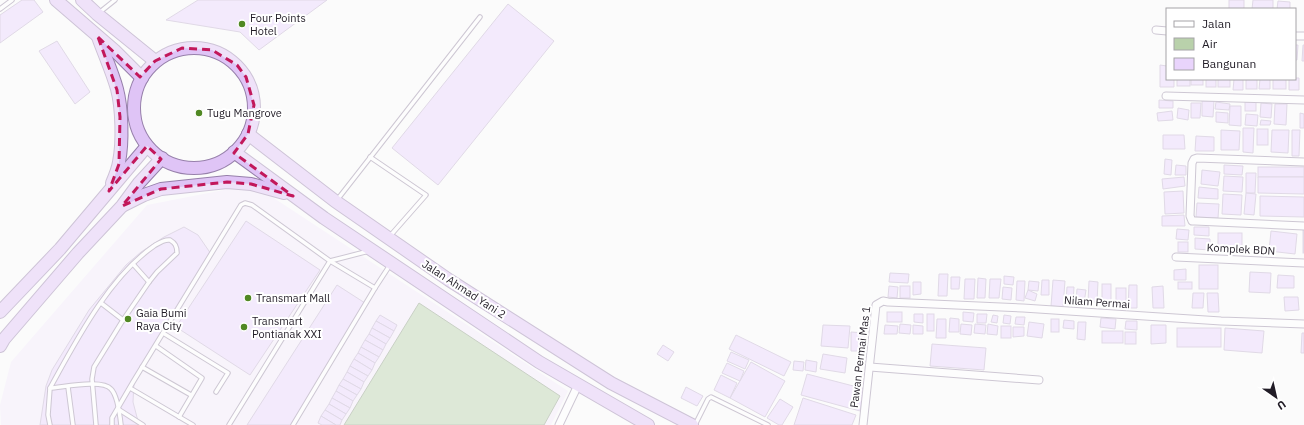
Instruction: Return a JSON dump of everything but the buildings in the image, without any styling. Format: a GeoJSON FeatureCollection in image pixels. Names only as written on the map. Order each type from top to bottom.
{"type":"FeatureCollection","features":[{"type":"Feature","properties":{"kind":"highway"},"geometry":{"type":"LineString","coordinates":[[56,0],[142,78]]}},
{"type":"Feature","properties":{"kind":"highway"},"geometry":{"type":"LineString","coordinates":[[82,0],[97,14],[156,61]]}},
{"type":"Feature","properties":{"kind":"highway"},"geometry":{"type":"LineString","coordinates":[[98,37],[117,90],[120,117],[121,136],[119,164],[109,191]]}},
{"type":"Feature","properties":{"kind":"highway"},"geometry":{"type":"LineString","coordinates":[[197,47],[212,50],[225,56],[237,65],[246,77],[252,91],[254,113],[248,134],[234,152],[223,160],[209,166],[193,168],[177,166],[162,158],[147,146],[138,133],[134,118],[133,102],[137,86],[142,78],[145,71],[156,61],[168,53],[182,48],[197,47]]}},
{"type":"Feature","properties":{"kind":"highway","name":"Jalan Ahmad Yani 2"},"geometry":{"type":"LineString","coordinates":[[248,134],[335,201],[456,284],[611,382],[692,425]]}},
{"type":"Feature","properties":{"kind":"highway"},"geometry":{"type":"LineString","coordinates":[[0,312],[60,249],[147,146]]}},
{"type":"Feature","properties":{"kind":"highway","name":"Jalan Ahmad Yani 2"},"geometry":{"type":"LineString","coordinates":[[234,152],[293,196],[539,362],[648,425]]}},
{"type":"Feature","properties":{"kind":"highway"},"geometry":{"type":"LineString","coordinates":[[0,346],[4,339],[78,253],[122,206],[139,183],[162,158]]}},
{"type":"Feature","properties":{"kind":"highway"},"geometry":{"type":"LineString","coordinates":[[122,206],[144,195],[161,189],[227,182],[251,184],[293,196]]}},
{"type":"Feature","properties":{"kind":"street"},"geometry":{"type":"LineString","coordinates":[[1156,30],[1166,31]]}},
{"type":"Feature","properties":{"kind":"street"},"geometry":{"type":"LineString","coordinates":[[1166,96],[1304,100]]}},
{"type":"Feature","properties":{"kind":"street"},"geometry":{"type":"LineString","coordinates":[[1304,162],[1194,159],[1192,163],[1190,216],[1192,220],[1195,221],[1304,226]]}},
{"type":"Feature","properties":{"kind":"street","name":"Komplek BDN"},"geometry":{"type":"LineString","coordinates":[[1176,257],[1304,263]]}},
{"type":"Feature","properties":{"kind":"street","name":"Pawan Permai Mas 1"},"geometry":{"type":"LineString","coordinates":[[864,425],[876,305],[878,302],[888,302]]}},
{"type":"Feature","properties":{"kind":"street","name":"Nilam Permai"},"geometry":{"type":"LineString","coordinates":[[888,302],[1023,308],[1221,321],[1304,324]]}},
{"type":"Feature","properties":{"kind":"street"},"geometry":{"type":"LineString","coordinates":[[870,367],[1039,380]]}},
{"type":"Feature","properties":{"kind":"street"},"geometry":{"type":"LineString","coordinates":[[559,425],[578,385]]}},
{"type":"Feature","properties":{"kind":"lane"},"geometry":{"type":"LineString","coordinates":[[0,9],[12,0]]}},
{"type":"Feature","properties":{"kind":"lane"},"geometry":{"type":"LineString","coordinates":[[97,14],[115,0]]}},
{"type":"Feature","properties":{"kind":"lane"},"geometry":{"type":"LineString","coordinates":[[335,201],[480,17]]}},
{"type":"Feature","properties":{"kind":"lane"},"geometry":{"type":"LineString","coordinates":[[370,157],[426,195],[389,238]]}},
{"type":"Feature","properties":{"kind":"lane"},"geometry":{"type":"LineString","coordinates":[[112,425],[112,418],[241,205],[245,203],[252,205],[330,260],[375,288]]}},
{"type":"Feature","properties":{"kind":"lane"},"geometry":{"type":"LineString","coordinates":[[50,425],[48,415],[50,388],[88,322],[126,270],[144,253],[163,240],[170,240],[175,243],[177,253],[149,282],[94,367],[92,383],[96,425]]}},
{"type":"Feature","properties":{"kind":"lane"},"geometry":{"type":"LineString","coordinates":[[228,425],[330,260],[373,251]]}},
{"type":"Feature","properties":{"kind":"lane"},"geometry":{"type":"LineString","coordinates":[[293,425],[391,263]]}},
{"type":"Feature","properties":{"kind":"lane"},"geometry":{"type":"LineString","coordinates":[[133,264],[149,282]]}},
{"type":"Feature","properties":{"kind":"lane"},"geometry":{"type":"LineString","coordinates":[[101,303],[123,320]]}},
{"type":"Feature","properties":{"kind":"lane"},"geometry":{"type":"LineString","coordinates":[[164,333],[228,373],[216,392]]}},
{"type":"Feature","properties":{"kind":"lane"},"geometry":{"type":"LineString","coordinates":[[156,346],[202,378],[179,417]]}},
{"type":"Feature","properties":{"kind":"lane"},"geometry":{"type":"LineString","coordinates":[[142,367],[191,395]]}},
{"type":"Feature","properties":{"kind":"lane"},"geometry":{"type":"LineString","coordinates":[[50,388],[92,383],[105,384],[114,393],[121,425]]}},
{"type":"Feature","properties":{"kind":"lane"},"geometry":{"type":"LineString","coordinates":[[68,387],[73,425]]}},
{"type":"Feature","properties":{"kind":"lane"},"geometry":{"type":"LineString","coordinates":[[130,388],[193,425]]}},
{"type":"Feature","properties":{"kind":"lane"},"geometry":{"type":"LineString","coordinates":[[695,425],[708,399],[711,397],[768,425]]}},
{"type":"Feature","properties":{"kind":"lane"},"geometry":{"type":"LineString","coordinates":[[118,409],[142,425]]}},
{"type":"Feature","properties":{"kind":"highlighted area"},"geometry":{"type":"Polygon","coordinates":[[[98,37],[140,77],[155,61],[182,48],[212,50],[237,65],[246,77],[254,105],[248,134],[234,153],[293,196],[251,184],[227,182],[161,189],[122,206],[161,159],[147,146],[109,191],[119,164],[120,117],[117,90],[98,37]]]}},
{"type":"Feature","properties":{"kind":"shaded area"},"geometry":{"type":"Polygon","coordinates":[[[234,188],[260,189],[568,391],[551,425],[1,425],[0,405],[11,362],[147,205],[234,188]]]}},
{"type":"Feature","properties":{"kind":"water"},"geometry":{"type":"Polygon","coordinates":[[[419,303],[560,396],[544,425],[344,425],[419,303]]]}},
{"type":"Feature","properties":{"kind":"place","name":"Four Points Hotel"},"geometry":{"type":"Point","coordinates":[242,24]}},
{"type":"Feature","properties":{"kind":"place","name":"Tugu Mangrove"},"geometry":{"type":"Point","coordinates":[199,113]}},
{"type":"Feature","properties":{"kind":"place","name":"Transmart Mall"},"geometry":{"type":"Point","coordinates":[248,298]}},
{"type":"Feature","properties":{"kind":"place","name":"Gaia Bumi Raya City"},"geometry":{"type":"Point","coordinates":[128,319]}},
{"type":"Feature","properties":{"kind":"place","name":"Transmart Pontianak XXI"},"geometry":{"type":"Point","coordinates":[244,327]}}]}
